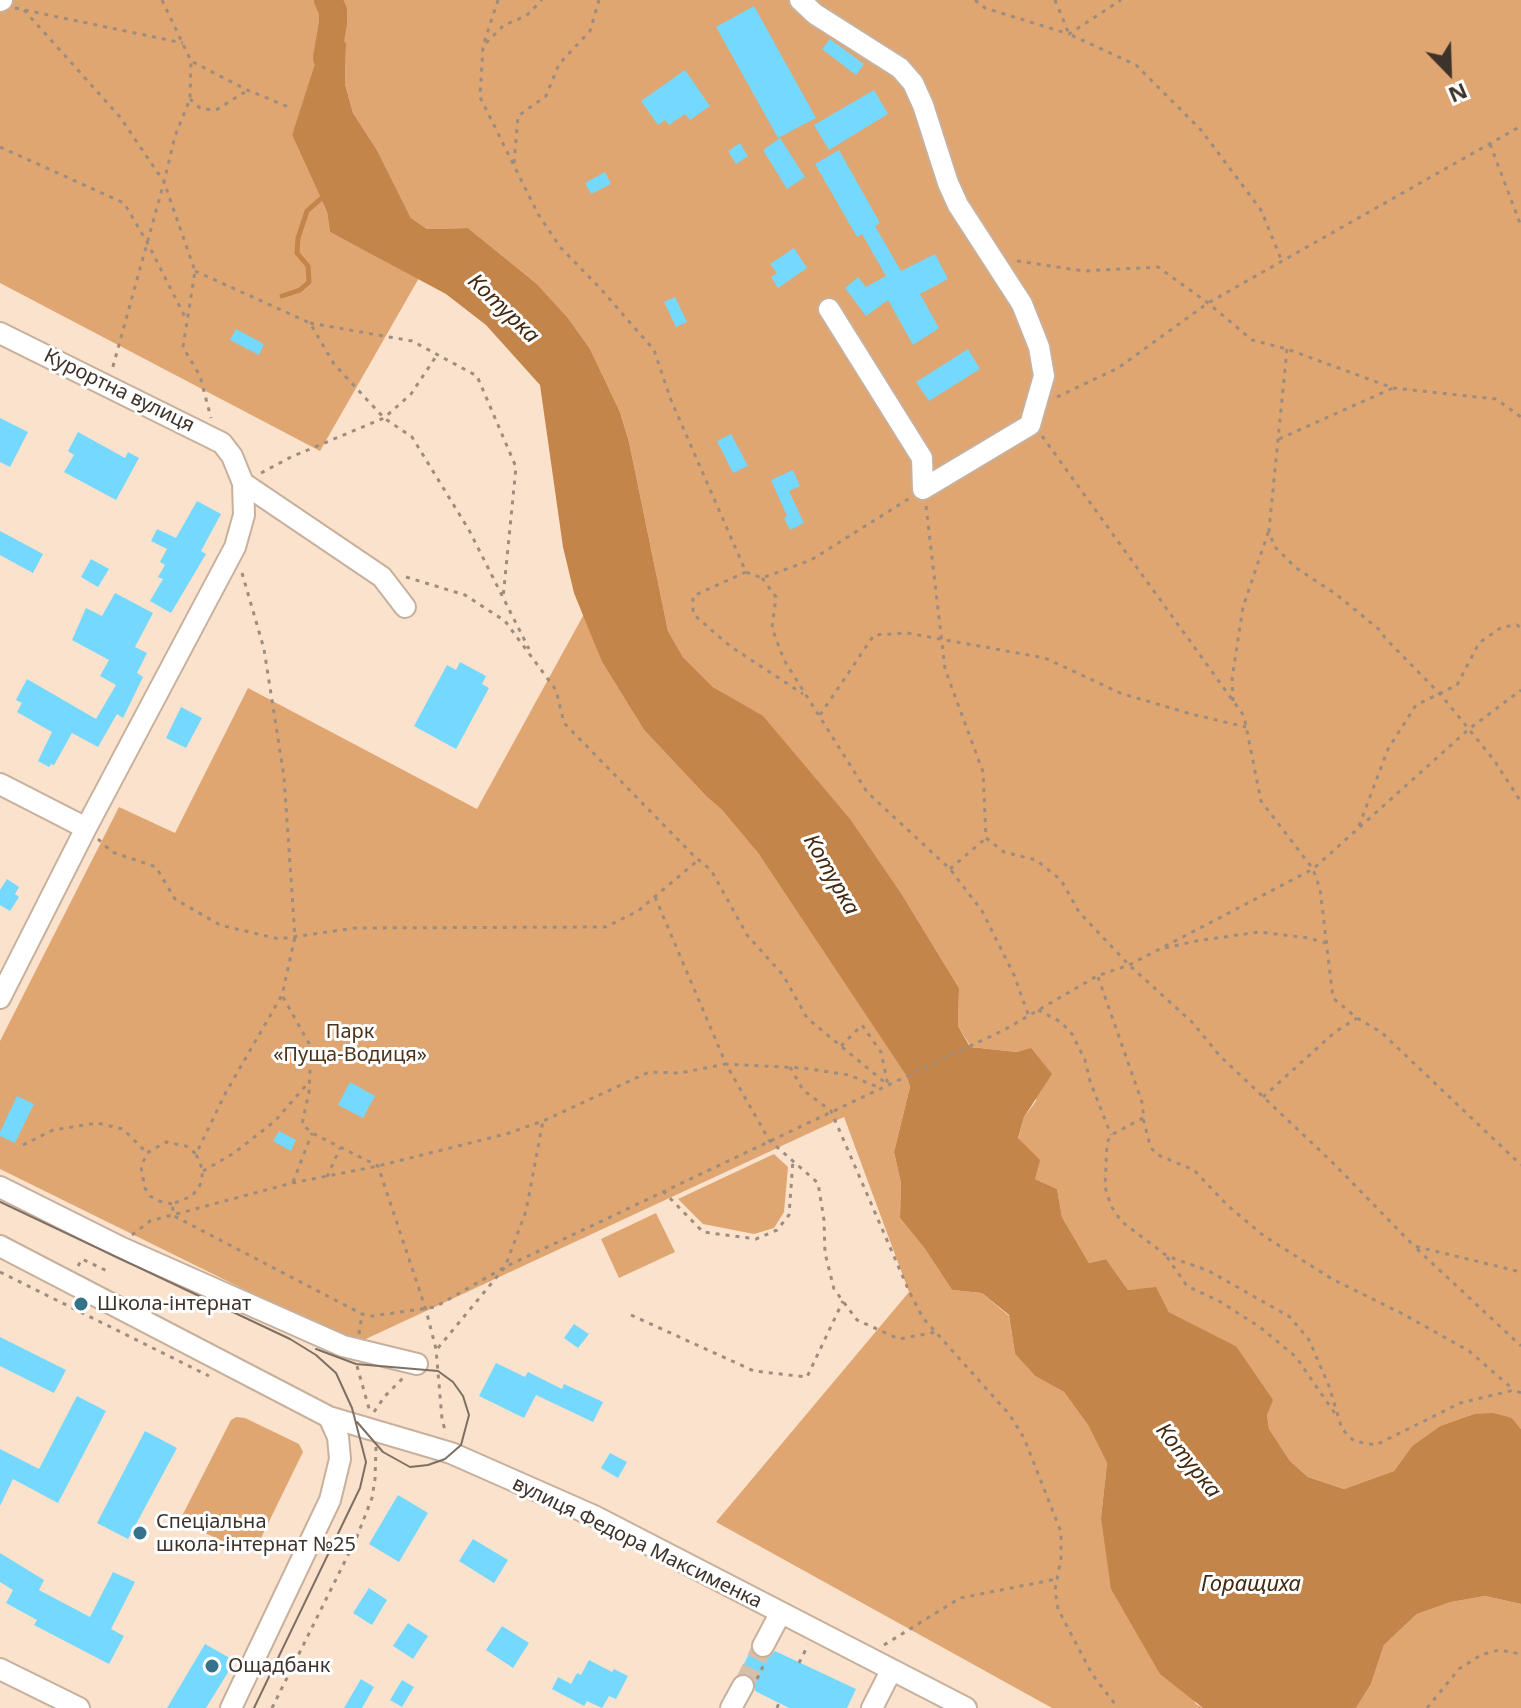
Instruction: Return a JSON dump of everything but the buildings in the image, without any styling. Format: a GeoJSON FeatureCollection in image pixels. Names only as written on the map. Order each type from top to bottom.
{"type":"FeatureCollection","features":[{"type":"Feature","properties":{"kind":"street"},"geometry":{"type":"LineString","coordinates":[[800,0],[815,14],[900,68],[913,83],[948,183],[1022,304],[1039,347],[1044,376],[1030,425],[923,489],[922,458],[829,309]]}},
{"type":"Feature","properties":{"kind":"street","name":"Курортна вулиця"},"geometry":{"type":"LineString","coordinates":[[0,333],[227,450]]}},
{"type":"Feature","properties":{"kind":"street"},"geometry":{"type":"LineString","coordinates":[[0,998],[235,547],[244,515],[243,483],[227,450]]}},
{"type":"Feature","properties":{"kind":"street"},"geometry":{"type":"LineString","coordinates":[[243,483],[382,577],[405,607]]}},
{"type":"Feature","properties":{"kind":"street"},"geometry":{"type":"LineString","coordinates":[[0,784],[86,828]]}},
{"type":"Feature","properties":{"kind":"street"},"geometry":{"type":"LineString","coordinates":[[0,1187],[122,1248],[343,1346],[417,1364]]}},
{"type":"Feature","properties":{"kind":"street","name":"вулиця Федора Максименка"},"geometry":{"type":"LineString","coordinates":[[0,1246],[329,1417],[451,1453],[594,1516],[966,1708]]}},
{"type":"Feature","properties":{"kind":"street"},"geometry":{"type":"LineString","coordinates":[[231,1708],[330,1500],[340,1459],[338,1437],[329,1417]]}},
{"type":"Feature","properties":{"kind":"street"},"geometry":{"type":"LineString","coordinates":[[763,1646],[780,1614]]}},
{"type":"Feature","properties":{"kind":"street"},"geometry":{"type":"LineString","coordinates":[[0,1669],[79,1708]]}},
{"type":"Feature","properties":{"kind":"street"},"geometry":{"type":"LineString","coordinates":[[872,1708],[891,1671]]}},
{"type":"Feature","properties":{"kind":"street"},"geometry":{"type":"LineString","coordinates":[[731,1708],[743,1686]]}},
{"type":"Feature","properties":{"kind":"path"},"geometry":{"type":"LineString","coordinates":[[108,386],[175,136],[190,99],[191,61],[162,0]]}},
{"type":"Feature","properties":{"kind":"path"},"geometry":{"type":"LineString","coordinates":[[498,0],[483,46],[480,97],[538,214],[560,247],[654,350],[671,400],[746,572]]}},
{"type":"Feature","properties":{"kind":"path"},"geometry":{"type":"LineString","coordinates":[[483,46],[504,25],[526,16],[542,0]]}},
{"type":"Feature","properties":{"kind":"path"},"geometry":{"type":"LineString","coordinates":[[513,167],[518,116],[546,96],[559,64],[590,31],[599,0]]}},
{"type":"Feature","properties":{"kind":"path"},"geometry":{"type":"LineString","coordinates":[[975,0],[985,8],[1069,34],[1136,65],[1201,130],[1261,210],[1282,261]]}},
{"type":"Feature","properties":{"kind":"path"},"geometry":{"type":"LineString","coordinates":[[1055,0],[1069,34]]}},
{"type":"Feature","properties":{"kind":"path"},"geometry":{"type":"LineString","coordinates":[[1069,34],[1121,0]]}},
{"type":"Feature","properties":{"kind":"path"},"geometry":{"type":"LineString","coordinates":[[4,3],[24,10],[183,43]]}},
{"type":"Feature","properties":{"kind":"path"},"geometry":{"type":"LineString","coordinates":[[24,10],[120,117],[164,182],[195,271],[183,347],[200,376],[227,450]]}},
{"type":"Feature","properties":{"kind":"path"},"geometry":{"type":"LineString","coordinates":[[191,61],[291,108]]}},
{"type":"Feature","properties":{"kind":"path"},"geometry":{"type":"LineString","coordinates":[[190,99],[201,109],[216,110],[248,90]]}},
{"type":"Feature","properties":{"kind":"path"},"geometry":{"type":"LineString","coordinates":[[1065,393],[1118,368],[1208,303],[1521,126]]}},
{"type":"Feature","properties":{"kind":"path"},"geometry":{"type":"LineString","coordinates":[[1490,144],[1521,226]]}},
{"type":"Feature","properties":{"kind":"path"},"geometry":{"type":"LineString","coordinates":[[0,147],[124,203],[187,321]]}},
{"type":"Feature","properties":{"kind":"path"},"geometry":{"type":"LineString","coordinates":[[992,257],[1084,271],[1158,267],[1252,340],[1287,349],[1393,388],[1496,399],[1521,417]]}},
{"type":"Feature","properties":{"kind":"path"},"geometry":{"type":"LineString","coordinates":[[195,271],[310,323],[412,341],[477,376],[516,467],[503,598]]}},
{"type":"Feature","properties":{"kind":"path"},"geometry":{"type":"LineString","coordinates":[[310,323],[334,364],[384,418],[412,437],[469,530],[533,656]]}},
{"type":"Feature","properties":{"kind":"path"},"geometry":{"type":"LineString","coordinates":[[1233,702],[1232,679],[1243,607],[1269,530],[1287,349]]}},
{"type":"Feature","properties":{"kind":"path"},"geometry":{"type":"LineString","coordinates":[[243,483],[291,457],[384,418],[411,394],[437,355]]}},
{"type":"Feature","properties":{"kind":"path"},"geometry":{"type":"LineString","coordinates":[[1278,440],[1393,388]]}},
{"type":"Feature","properties":{"kind":"path"},"geometry":{"type":"LineString","coordinates":[[1033,410],[1044,442],[1244,716],[1261,801],[1313,869],[1320,889],[1333,998],[1357,1018],[1381,1032],[1519,1161]]}},
{"type":"Feature","properties":{"kind":"path"},"geometry":{"type":"LineString","coordinates":[[762,578],[811,560],[923,489],[945,669],[983,772],[986,838],[1004,852],[1036,860],[1061,880],[1079,912],[1129,965],[1193,1023],[1219,1055],[1521,1346]]}},
{"type":"Feature","properties":{"kind":"path"},"geometry":{"type":"LineString","coordinates":[[1269,530],[1274,546],[1295,567],[1337,595],[1381,631],[1441,695],[1494,760],[1521,802]]}},
{"type":"Feature","properties":{"kind":"path"},"geometry":{"type":"LineString","coordinates":[[196,1154],[226,1092],[282,995],[295,937],[284,777],[264,649],[235,547]]}},
{"type":"Feature","properties":{"kind":"path"},"geometry":{"type":"LineString","coordinates":[[807,696],[730,646],[693,614],[693,596],[746,572],[762,578],[776,597],[772,628],[784,660],[820,715],[867,792],[950,869],[982,911],[1014,975],[1029,1016]]}},
{"type":"Feature","properties":{"kind":"path"},"geometry":{"type":"LineString","coordinates":[[382,577],[411,577],[465,595],[505,621],[556,690],[564,723],[711,870],[747,935],[783,975],[807,1018],[888,1085]]}},
{"type":"Feature","properties":{"kind":"path"},"geometry":{"type":"LineString","coordinates":[[1359,828],[1388,749],[1416,705],[1457,685],[1479,643],[1502,627],[1517,625],[1521,628]]}},
{"type":"Feature","properties":{"kind":"path"},"geometry":{"type":"LineString","coordinates":[[820,715],[874,635],[907,633],[1045,658],[1120,693],[1246,727]]}},
{"type":"Feature","properties":{"kind":"path"},"geometry":{"type":"LineString","coordinates":[[174,1216],[362,1314],[372,1316],[426,1310],[505,1267],[978,1042],[1097,976],[1129,965],[1313,869],[1469,729],[1521,690]]}},
{"type":"Feature","properties":{"kind":"path"},"geometry":{"type":"LineString","coordinates":[[86,828],[112,852],[156,867],[175,899],[220,925],[279,939],[355,928],[606,927],[638,911],[698,860]]}},
{"type":"Feature","properties":{"kind":"path"},"geometry":{"type":"LineString","coordinates":[[950,869],[986,838]]}},
{"type":"Feature","properties":{"kind":"path"},"geometry":{"type":"LineString","coordinates":[[655,897],[726,1064],[769,1140],[818,1183],[825,1253],[834,1289],[857,1320],[899,1339],[936,1332]]}},
{"type":"Feature","properties":{"kind":"path"},"geometry":{"type":"LineString","coordinates":[[1157,950],[1259,932],[1309,938],[1327,944]]}},
{"type":"Feature","properties":{"kind":"path"},"geometry":{"type":"LineString","coordinates":[[1097,976],[1143,1105],[1151,1148],[1158,1155],[1194,1170],[1227,1205],[1264,1236],[1332,1279],[1469,1351],[1521,1393]]}},
{"type":"Feature","properties":{"kind":"path"},"geometry":{"type":"LineString","coordinates":[[282,995],[311,1047],[310,1081],[302,1124],[312,1133],[378,1166],[436,1349],[442,1419],[451,1453]]}},
{"type":"Feature","properties":{"kind":"path"},"geometry":{"type":"LineString","coordinates":[[1038,1010],[1061,1022],[1072,1034],[1085,1060],[1111,1135]]}},
{"type":"Feature","properties":{"kind":"path"},"geometry":{"type":"LineString","coordinates":[[1263,1097],[1335,1032],[1357,1018]]}},
{"type":"Feature","properties":{"kind":"path"},"geometry":{"type":"LineString","coordinates":[[841,1046],[862,1025],[881,1052],[888,1085]]}},
{"type":"Feature","properties":{"kind":"path"},"geometry":{"type":"LineString","coordinates":[[122,1248],[125,1241],[150,1221],[292,1183],[378,1166],[506,1134],[543,1121],[649,1072],[680,1073],[726,1064],[790,1067],[849,1075],[880,1088]]}},
{"type":"Feature","properties":{"kind":"path"},"geometry":{"type":"LineString","coordinates":[[790,1067],[803,1090],[831,1111],[923,1318],[1009,1414],[1024,1438],[1061,1532],[1055,1590],[1058,1609],[1092,1674],[1118,1708]]}},
{"type":"Feature","properties":{"kind":"path"},"geometry":{"type":"LineString","coordinates":[[203,1171],[234,1153],[275,1121],[310,1081]]}},
{"type":"Feature","properties":{"kind":"path"},"geometry":{"type":"LineString","coordinates":[[1143,1118],[1111,1135],[1107,1143],[1105,1187],[1111,1206],[1121,1221],[1167,1256],[1209,1271],[1290,1317],[1309,1340],[1329,1386],[1342,1429],[1354,1441],[1376,1445],[1460,1403],[1514,1390]]}},
{"type":"Feature","properties":{"kind":"path"},"geometry":{"type":"LineString","coordinates":[[363,1427],[385,1396],[417,1364],[426,1362],[505,1267],[526,1211],[543,1121]]}},
{"type":"Feature","properties":{"kind":"path"},"geometry":{"type":"LineString","coordinates":[[23,1145],[53,1130],[97,1123],[123,1129],[147,1153]]}},
{"type":"Feature","properties":{"kind":"path"},"geometry":{"type":"LineString","coordinates":[[292,1183],[312,1133]]}},
{"type":"Feature","properties":{"kind":"path"},"geometry":{"type":"LineString","coordinates":[[166,1142],[186,1146],[196,1154],[203,1171],[200,1185],[192,1196],[172,1204],[159,1201],[145,1188],[141,1167],[147,1153],[166,1142]]}},
{"type":"Feature","properties":{"kind":"path"},"geometry":{"type":"LineString","coordinates":[[327,1177],[341,1147]]}},
{"type":"Feature","properties":{"kind":"path"},"geometry":{"type":"LineString","coordinates":[[663,1191],[703,1232],[756,1239],[777,1230],[789,1215],[793,1160]]}},
{"type":"Feature","properties":{"kind":"path"},"geometry":{"type":"LineString","coordinates":[[172,1204],[174,1216]]}},
{"type":"Feature","properties":{"kind":"path"},"geometry":{"type":"LineString","coordinates":[[1414,1246],[1521,1272]]}},
{"type":"Feature","properties":{"kind":"path"},"geometry":{"type":"LineString","coordinates":[[1167,1256],[1187,1286],[1219,1301],[1261,1328],[1296,1357],[1338,1418]]}},
{"type":"Feature","properties":{"kind":"path"},"geometry":{"type":"LineString","coordinates":[[0,1272],[211,1377]]}},
{"type":"Feature","properties":{"kind":"path"},"geometry":{"type":"LineString","coordinates":[[631,1315],[754,1371],[807,1377],[843,1301]]}},
{"type":"Feature","properties":{"kind":"path"},"geometry":{"type":"LineString","coordinates":[[865,1658],[960,1598],[1057,1579]]}},
{"type":"Feature","properties":{"kind":"path"},"geometry":{"type":"LineString","coordinates":[[1427,1708],[1459,1669],[1481,1655],[1499,1650],[1521,1654]]}},
{"type":"Feature","properties":{"kind":"green space"},"geometry":{"type":"Polygon","coordinates":[[[0,0],[1521,0],[1521,1429],[1512,1418],[1474,1414],[1440,1426],[1412,1446],[1394,1471],[1344,1489],[1308,1477],[1290,1461],[1269,1429],[1267,1415],[1236,1346],[1169,1312],[1156,1288],[1128,1290],[1106,1259],[1089,1263],[1062,1217],[1057,1189],[1035,1179],[1018,1139],[1024,1117],[1036,1101],[1031,1049],[1017,1052],[971,1047],[958,1026],[959,988],[878,860],[763,717],[713,687],[683,657],[668,631],[620,412],[590,349],[568,318],[537,284],[468,228],[427,229],[411,218],[377,150],[353,113],[345,84],[346,44],[307,92],[292,135],[327,212],[330,232],[419,278],[320,451],[0,283],[0,0]]]}},
{"type":"Feature","properties":{"kind":"green space","name":"Парк «Пуща-Водиця»"},"geometry":{"type":"Polygon","coordinates":[[[584,614],[602,662],[644,730],[722,810],[758,853],[907,1077],[910,1087],[894,1152],[901,1183],[900,1218],[952,1290],[982,1293],[1009,1316],[1015,1354],[1035,1376],[1064,1392],[1088,1425],[1107,1463],[1101,1518],[1196,1704],[1203,1708],[1052,1708],[716,1522],[909,1292],[844,1117],[355,1344],[0,1169],[0,1041],[119,807],[175,833],[248,688],[477,809],[584,614]]]}},
{"type":"Feature","properties":{"kind":"green space"},"geometry":{"type":"Polygon","coordinates":[[[774,1154],[788,1167],[784,1212],[774,1228],[754,1234],[703,1224],[678,1199],[774,1154]]]}},
{"type":"Feature","properties":{"kind":"green space"},"geometry":{"type":"Polygon","coordinates":[[[656,1213],[675,1252],[619,1278],[601,1239],[656,1213]]]}},
{"type":"Feature","properties":{"kind":"green space"},"geometry":{"type":"Polygon","coordinates":[[[245,1418],[299,1444],[303,1452],[260,1540],[250,1551],[190,1526],[183,1514],[231,1420],[245,1418]]]}},
{"type":"Feature","properties":{"kind":"green space"},"geometry":{"type":"Polygon","coordinates":[[[1485,1596],[1521,1604],[1521,1708],[1356,1708],[1371,1684],[1384,1645],[1417,1614],[1451,1602],[1485,1596]]]}},
{"type":"Feature","properties":{"kind":"water","name":"Горащиха"},"geometry":{"type":"Polygon","coordinates":[[[333,23],[346,44],[345,84],[353,113],[377,150],[411,218],[427,229],[468,228],[537,284],[568,318],[590,349],[620,412],[668,631],[683,657],[713,687],[763,716],[850,819],[901,893],[959,988],[958,1026],[970,1047],[1017,1052],[1031,1048],[1052,1074],[1024,1117],[1018,1138],[1040,1160],[1035,1179],[1057,1189],[1062,1217],[1089,1263],[1106,1259],[1128,1290],[1156,1287],[1169,1312],[1236,1346],[1273,1400],[1267,1415],[1269,1429],[1290,1461],[1308,1477],[1344,1489],[1394,1471],[1412,1446],[1440,1426],[1474,1414],[1493,1413],[1512,1418],[1521,1429],[1521,1604],[1485,1596],[1451,1602],[1417,1614],[1384,1645],[1371,1684],[1356,1708],[1203,1708],[1160,1674],[1111,1589],[1101,1518],[1107,1463],[1088,1425],[1064,1392],[1035,1376],[1015,1354],[1009,1315],[982,1293],[952,1290],[900,1218],[901,1183],[894,1152],[910,1087],[907,1077],[758,853],[722,810],[644,730],[602,662],[574,593],[563,547],[540,385],[486,325],[446,294],[330,232],[327,212],[292,135],[326,30],[333,23]]]}},
{"type":"Feature","properties":{"kind":"waterway","name":"Котурка"},"geometry":{"type":"LineString","coordinates":[[327,58],[333,23],[333,11],[328,0]]}},
{"type":"Feature","properties":{"kind":"waterway"},"geometry":{"type":"LineString","coordinates":[[282,296],[300,290],[309,282],[308,266],[297,253],[298,238],[307,211],[324,196]]}},
{"type":"Feature","properties":{"kind":"tunnel"},"geometry":{"type":"LineString","coordinates":[[743,1686],[763,1646]]}},
{"type":"Feature","properties":{"kind":"tram line"},"geometry":{"type":"LineString","coordinates":[[0,1202],[290,1339],[316,1355],[336,1373],[352,1408],[366,1462],[360,1488],[254,1708]]}},
{"type":"Feature","properties":{"kind":"tram line"},"geometry":{"type":"LineString","coordinates":[[316,1349],[356,1364],[438,1371],[453,1382],[463,1396],[469,1415],[461,1445],[445,1459],[410,1467],[383,1452],[357,1422]]}},
{"type":"Feature","properties":{"kind":"place","name":"Школа-інтернат"},"geometry":{"type":"Point","coordinates":[81,1304]}},
{"type":"Feature","properties":{"kind":"place","name":"Спеціальна школа-інтернат №25"},"geometry":{"type":"Point","coordinates":[140,1533]}},
{"type":"Feature","properties":{"kind":"place","name":"Ощадбанк"},"geometry":{"type":"Point","coordinates":[212,1666]}}]}
